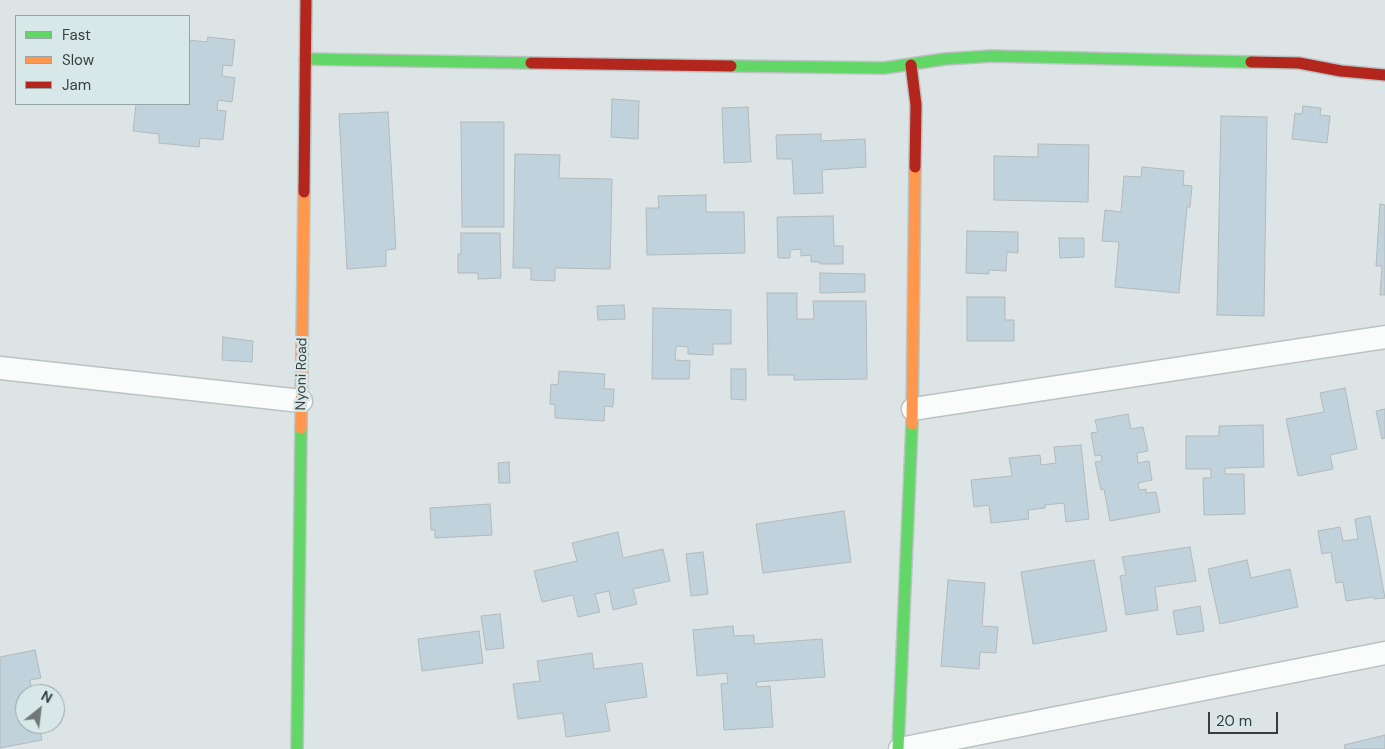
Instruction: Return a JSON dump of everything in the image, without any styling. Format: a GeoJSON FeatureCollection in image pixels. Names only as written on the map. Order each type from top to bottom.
{"type":"FeatureCollection","features":[{"type":"Feature","properties":{"kind":"street","name":"Nyoni Road"},"geometry":{"type":"LineString","coordinates":[[297,749],[306,0]]}},
{"type":"Feature","properties":{"kind":"street"},"geometry":{"type":"LineString","coordinates":[[305,59],[884,68],[944,59],[1073,57],[1299,64],[1341,71],[1385,75]]}},
{"type":"Feature","properties":{"kind":"street"},"geometry":{"type":"LineString","coordinates":[[911,65],[916,105],[913,408],[899,749],[1385,653]]}},
{"type":"Feature","properties":{"kind":"street"},"geometry":{"type":"LineString","coordinates":[[913,408],[1385,338]]}},
{"type":"Feature","properties":{"kind":"street"},"geometry":{"type":"LineString","coordinates":[[0,368],[301,401]]}},
{"type":"Feature","properties":{"kind":"building"},"geometry":{"type":"Polygon","coordinates":[[[208,37],[235,40],[232,66],[223,65],[222,76],[235,78],[232,102],[218,100],[217,110],[226,111],[223,140],[200,138],[199,147],[159,143],[159,134],[133,131],[136,105],[190,105],[190,40],[207,42],[208,37]]]}},
{"type":"Feature","properties":{"kind":"building"},"geometry":{"type":"Polygon","coordinates":[[[612,99],[639,101],[638,139],[611,137],[612,99]]]}},
{"type":"Feature","properties":{"kind":"building"},"geometry":{"type":"Polygon","coordinates":[[[1303,106],[1321,108],[1320,115],[1330,116],[1327,143],[1292,139],[1295,113],[1302,114],[1303,106]]]}},
{"type":"Feature","properties":{"kind":"building"},"geometry":{"type":"Polygon","coordinates":[[[748,107],[751,162],[724,163],[722,108],[748,107]]]}},
{"type":"Feature","properties":{"kind":"building"},"geometry":{"type":"Polygon","coordinates":[[[388,112],[396,249],[386,250],[386,266],[347,269],[339,114],[388,112]]]}},
{"type":"Feature","properties":{"kind":"building"},"geometry":{"type":"Polygon","coordinates":[[[1221,116],[1267,117],[1264,316],[1217,315],[1221,116]]]}},
{"type":"Feature","properties":{"kind":"building"},"geometry":{"type":"Polygon","coordinates":[[[461,122],[504,122],[504,227],[462,227],[461,122]]]}},
{"type":"Feature","properties":{"kind":"building"},"geometry":{"type":"Polygon","coordinates":[[[821,134],[821,141],[865,139],[866,167],[822,170],[823,193],[794,194],[792,159],[777,159],[776,135],[821,134]]]}},
{"type":"Feature","properties":{"kind":"building"},"geometry":{"type":"Polygon","coordinates":[[[1038,144],[1089,145],[1088,202],[994,200],[994,156],[1038,157],[1038,144]]]}},
{"type":"Feature","properties":{"kind":"building"},"geometry":{"type":"Polygon","coordinates":[[[515,154],[560,155],[559,178],[612,179],[610,269],[555,268],[555,281],[531,280],[531,268],[513,268],[515,154]]]}},
{"type":"Feature","properties":{"kind":"building"},"geometry":{"type":"Polygon","coordinates":[[[1142,167],[1184,171],[1183,185],[1192,186],[1190,207],[1187,207],[1179,293],[1115,287],[1119,242],[1102,241],[1105,210],[1121,212],[1124,176],[1141,177],[1142,167]]]}},
{"type":"Feature","properties":{"kind":"building"},"geometry":{"type":"Polygon","coordinates":[[[706,195],[706,212],[744,212],[745,253],[647,255],[646,208],[659,208],[658,196],[706,195]]]}},
{"type":"Feature","properties":{"kind":"building"},"geometry":{"type":"Polygon","coordinates":[[[1380,204],[1385,205],[1385,295],[1380,295],[1382,266],[1376,266],[1380,204]]]}},
{"type":"Feature","properties":{"kind":"building"},"geometry":{"type":"Polygon","coordinates":[[[833,216],[834,246],[843,246],[843,264],[811,262],[811,255],[801,256],[801,249],[790,250],[790,258],[778,258],[777,217],[833,216]]]}},
{"type":"Feature","properties":{"kind":"building"},"geometry":{"type":"Polygon","coordinates":[[[967,231],[1018,232],[1018,253],[1007,252],[1006,271],[989,270],[989,274],[966,273],[967,231]]]}},
{"type":"Feature","properties":{"kind":"building"},"geometry":{"type":"Polygon","coordinates":[[[461,233],[500,233],[501,278],[478,279],[478,273],[458,273],[458,254],[461,254],[461,233]]]}},
{"type":"Feature","properties":{"kind":"building"},"geometry":{"type":"Polygon","coordinates":[[[1059,238],[1084,238],[1084,257],[1060,258],[1059,238]]]}},
{"type":"Feature","properties":{"kind":"building"},"geometry":{"type":"Polygon","coordinates":[[[820,273],[865,274],[865,292],[820,293],[820,273]]]}},
{"type":"Feature","properties":{"kind":"building"},"geometry":{"type":"Polygon","coordinates":[[[767,293],[797,293],[797,319],[814,319],[813,301],[866,301],[867,379],[794,380],[794,375],[768,375],[767,293]]]}},
{"type":"Feature","properties":{"kind":"building"},"geometry":{"type":"Polygon","coordinates":[[[967,297],[1005,297],[1005,320],[1014,320],[1014,341],[967,341],[967,297]]]}},
{"type":"Feature","properties":{"kind":"building"},"geometry":{"type":"Polygon","coordinates":[[[624,305],[625,319],[598,320],[597,306],[624,305]]]}},
{"type":"Feature","properties":{"kind":"building"},"geometry":{"type":"Polygon","coordinates":[[[653,308],[731,310],[731,344],[713,344],[713,355],[688,354],[688,347],[676,346],[675,360],[690,361],[689,379],[652,379],[653,308]]]}},
{"type":"Feature","properties":{"kind":"building"},"geometry":{"type":"Polygon","coordinates":[[[223,337],[253,341],[252,362],[222,360],[223,337]]]}},
{"type":"Feature","properties":{"kind":"building"},"geometry":{"type":"Polygon","coordinates":[[[731,369],[746,369],[746,400],[731,399],[731,369]]]}},
{"type":"Feature","properties":{"kind":"building"},"geometry":{"type":"Polygon","coordinates":[[[559,371],[605,374],[604,389],[614,389],[613,407],[605,406],[604,421],[555,418],[555,405],[550,404],[551,384],[558,385],[559,371]]]}},
{"type":"Feature","properties":{"kind":"building"},"geometry":{"type":"Polygon","coordinates":[[[1345,388],[1357,449],[1330,455],[1333,469],[1298,476],[1286,419],[1324,412],[1320,393],[1345,388]]]}},
{"type":"Feature","properties":{"kind":"building"},"geometry":{"type":"Polygon","coordinates":[[[1385,409],[1385,438],[1382,439],[1376,411],[1385,409]]]}},
{"type":"Feature","properties":{"kind":"building"},"geometry":{"type":"Polygon","coordinates":[[[1128,414],[1131,429],[1143,427],[1148,451],[1137,453],[1138,463],[1149,461],[1152,480],[1138,483],[1139,490],[1146,489],[1146,493],[1156,492],[1160,512],[1110,521],[1104,489],[1101,490],[1095,462],[1102,461],[1101,455],[1095,456],[1091,433],[1098,432],[1095,420],[1128,414]]]}},
{"type":"Feature","properties":{"kind":"building"},"geometry":{"type":"Polygon","coordinates":[[[1263,425],[1264,467],[1225,468],[1225,474],[1244,474],[1245,514],[1204,515],[1203,478],[1211,478],[1211,469],[1186,469],[1186,436],[1219,436],[1219,426],[1263,425]]]}},
{"type":"Feature","properties":{"kind":"building"},"geometry":{"type":"Polygon","coordinates":[[[1081,445],[1089,519],[1066,522],[1064,503],[1045,505],[1045,508],[1028,510],[1029,519],[991,523],[989,505],[974,507],[971,480],[1012,476],[1009,458],[1040,455],[1041,465],[1056,463],[1054,447],[1081,445]]]}},
{"type":"Feature","properties":{"kind":"building"},"geometry":{"type":"Polygon","coordinates":[[[509,462],[510,483],[499,483],[498,463],[509,462]]]}},
{"type":"Feature","properties":{"kind":"building"},"geometry":{"type":"Polygon","coordinates":[[[490,504],[492,535],[435,538],[435,530],[431,530],[430,508],[490,504]]]}},
{"type":"Feature","properties":{"kind":"building"},"geometry":{"type":"Polygon","coordinates":[[[844,511],[851,562],[763,573],[756,524],[844,511]]]}},
{"type":"Feature","properties":{"kind":"building"},"geometry":{"type":"Polygon","coordinates":[[[1370,516],[1385,598],[1374,599],[1374,597],[1346,601],[1343,582],[1336,583],[1331,552],[1322,554],[1318,531],[1340,527],[1343,541],[1358,539],[1355,519],[1370,516]]]}},
{"type":"Feature","properties":{"kind":"building"},"geometry":{"type":"Polygon","coordinates":[[[618,532],[623,558],[663,549],[670,581],[633,589],[637,604],[613,610],[609,591],[595,594],[600,612],[578,617],[573,595],[542,602],[534,571],[577,561],[572,543],[618,532]]]}},
{"type":"Feature","properties":{"kind":"building"},"geometry":{"type":"Polygon","coordinates":[[[1190,547],[1196,581],[1155,587],[1158,610],[1126,615],[1120,576],[1126,575],[1122,557],[1190,547]]]}},
{"type":"Feature","properties":{"kind":"building"},"geometry":{"type":"Polygon","coordinates":[[[703,552],[708,594],[691,596],[686,554],[703,552]]]}},
{"type":"Feature","properties":{"kind":"building"},"geometry":{"type":"Polygon","coordinates":[[[1094,560],[1107,631],[1033,644],[1021,572],[1094,560]]]}},
{"type":"Feature","properties":{"kind":"building"},"geometry":{"type":"Polygon","coordinates":[[[1247,560],[1251,578],[1290,569],[1298,607],[1220,624],[1208,569],[1247,560]]]}},
{"type":"Feature","properties":{"kind":"building"},"geometry":{"type":"Polygon","coordinates":[[[948,580],[985,583],[982,626],[998,627],[996,653],[980,652],[979,669],[941,666],[948,580]]]}},
{"type":"Feature","properties":{"kind":"building"},"geometry":{"type":"Polygon","coordinates":[[[1200,606],[1204,631],[1177,635],[1173,611],[1200,606]]]}},
{"type":"Feature","properties":{"kind":"building"},"geometry":{"type":"Polygon","coordinates":[[[500,614],[504,648],[486,650],[481,616],[500,614]]]}},
{"type":"Feature","properties":{"kind":"building"},"geometry":{"type":"Polygon","coordinates":[[[733,626],[734,636],[754,635],[754,644],[822,639],[825,677],[756,682],[757,687],[770,686],[773,727],[724,730],[721,684],[728,683],[727,673],[697,676],[693,630],[733,626]]]}},
{"type":"Feature","properties":{"kind":"building"},"geometry":{"type":"Polygon","coordinates":[[[479,631],[483,663],[422,671],[418,639],[479,631]]]}},
{"type":"Feature","properties":{"kind":"building"},"geometry":{"type":"Polygon","coordinates":[[[35,650],[41,678],[30,680],[31,684],[15,684],[15,734],[41,734],[42,740],[0,748],[0,657],[35,650]]]}},
{"type":"Feature","properties":{"kind":"building"},"geometry":{"type":"Polygon","coordinates":[[[592,653],[594,669],[642,663],[647,697],[605,703],[610,731],[566,737],[563,713],[518,719],[513,684],[540,681],[537,661],[592,653]]]}},
{"type":"Feature","properties":{"kind":"building"},"geometry":{"type":"Polygon","coordinates":[[[1385,735],[1385,749],[1345,749],[1344,745],[1385,735]]]}},
{"type":"Feature","properties":{"kind":"traffic: fast"},"geometry":{"type":"LineString","coordinates":[[731,66],[884,68],[945,59],[992,56],[1251,62]]}},
{"type":"Feature","properties":{"kind":"traffic: fast"},"geometry":{"type":"LineString","coordinates":[[305,59],[531,63]]}},
{"type":"Feature","properties":{"kind":"traffic: fast"},"geometry":{"type":"LineString","coordinates":[[898,749],[912,424]]}},
{"type":"Feature","properties":{"kind":"traffic: fast"},"geometry":{"type":"LineString","coordinates":[[297,749],[301,428]]}},
{"type":"Feature","properties":{"kind":"traffic: slow"},"geometry":{"type":"LineString","coordinates":[[912,424],[915,167]]}},
{"type":"Feature","properties":{"kind":"traffic: slow"},"geometry":{"type":"LineString","coordinates":[[301,428],[304,192]]}},
{"type":"Feature","properties":{"kind":"traffic: jam"},"geometry":{"type":"LineString","coordinates":[[304,192],[306,0]]}},
{"type":"Feature","properties":{"kind":"traffic: jam"},"geometry":{"type":"LineString","coordinates":[[1251,62],[1299,63],[1341,71],[1385,75]]}},
{"type":"Feature","properties":{"kind":"traffic: jam"},"geometry":{"type":"LineString","coordinates":[[531,63],[731,66]]}},
{"type":"Feature","properties":{"kind":"traffic: jam"},"geometry":{"type":"LineString","coordinates":[[911,65],[916,105],[915,167]]}}]}
